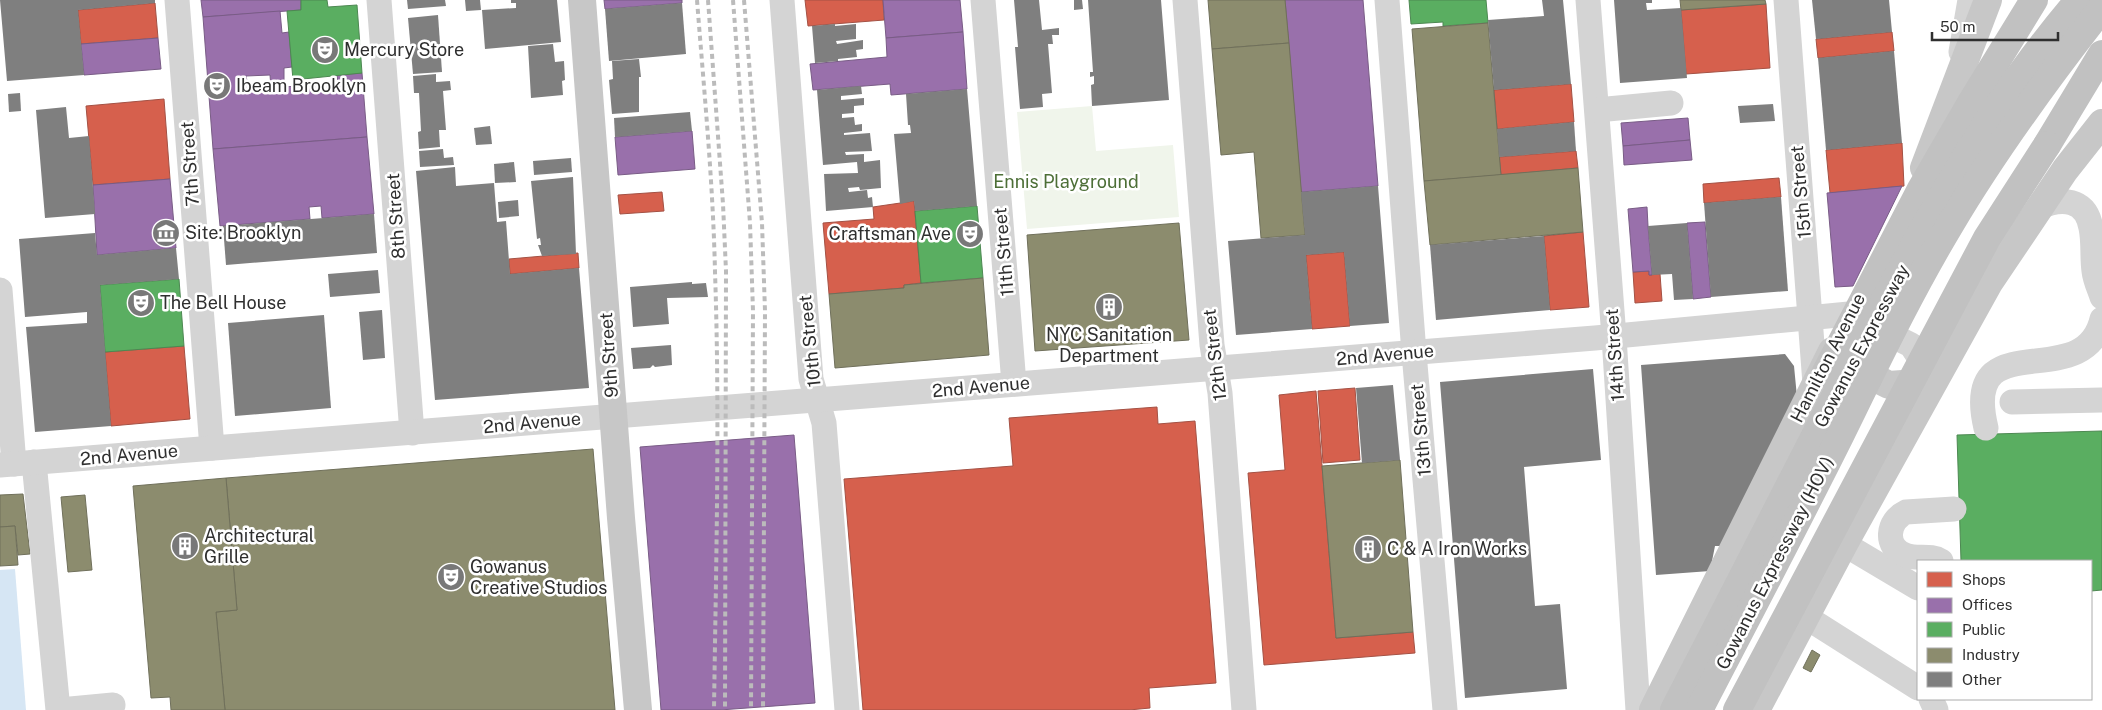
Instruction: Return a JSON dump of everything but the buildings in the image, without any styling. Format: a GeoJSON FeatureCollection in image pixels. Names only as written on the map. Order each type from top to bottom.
{"type":"FeatureCollection","features":[{"type":"Feature","properties":{"kind":"highway"},"geometry":{"type":"LineString","coordinates":[[1917,186],[2019,0]]}},
{"type":"Feature","properties":{"kind":"highway"},"geometry":{"type":"LineString","coordinates":[[1666,710],[1672,684],[1855,315],[1921,189],[2034,0]]}},
{"type":"Feature","properties":{"kind":"highway","name":"Gowanus Expressway"},"geometry":{"type":"LineString","coordinates":[[1674,710],[1884,300],[1943,196],[2026,66],[2079,0]]}},
{"type":"Feature","properties":{"kind":"highway","name":"Gowanus Expressway (HOV)"},"geometry":{"type":"LineString","coordinates":[[1698,710],[1748,618],[1908,300],[1950,225],[2042,85],[2102,8]]}},
{"type":"Feature","properties":{"kind":"highway"},"geometry":{"type":"LineString","coordinates":[[1737,710],[1986,238],[2101,63]]}},
{"type":"Feature","properties":{"kind":"main road","name":"9th Street"},"geometry":{"type":"LineString","coordinates":[[582,0],[638,710]]}},
{"type":"Feature","properties":{"kind":"main road","name":"Hamilton Avenue"},"geometry":{"type":"LineString","coordinates":[[1653,710],[1849,314],[1917,186],[1988,0]]}},
{"type":"Feature","properties":{"kind":"main road"},"geometry":{"type":"LineString","coordinates":[[1756,710],[1844,544],[1989,283],[2038,208],[2102,123]]}},
{"type":"Feature","properties":{"kind":"main road"},"geometry":{"type":"LineString","coordinates":[[1834,347],[1853,367],[1890,385],[1934,382]]}},
{"type":"Feature","properties":{"kind":"street","name":"7th Street"},"geometry":{"type":"LineString","coordinates":[[177,0],[212,448]]}},
{"type":"Feature","properties":{"kind":"street","name":"8th Street"},"geometry":{"type":"LineString","coordinates":[[379,0],[412,433]]}},
{"type":"Feature","properties":{"kind":"street","name":"10th Street"},"geometry":{"type":"LineString","coordinates":[[782,0],[812,379],[824,423],[847,710]]}},
{"type":"Feature","properties":{"kind":"street","name":"11th Street"},"geometry":{"type":"LineString","coordinates":[[984,0],[1014,384]]}},
{"type":"Feature","properties":{"kind":"street","name":"12th Street"},"geometry":{"type":"LineString","coordinates":[[1185,0],[1212,345],[1220,393],[1244,710]]}},
{"type":"Feature","properties":{"kind":"street","name":"13th Street"},"geometry":{"type":"LineString","coordinates":[[1387,0],[1414,353],[1445,710]]}},
{"type":"Feature","properties":{"kind":"street","name":"14th Street"},"geometry":{"type":"LineString","coordinates":[[1588,0],[1614,337],[1638,710]]}},
{"type":"Feature","properties":{"kind":"street","name":"15th Street"},"geometry":{"type":"LineString","coordinates":[[1786,0],[1815,384]]}},
{"type":"Feature","properties":{"kind":"street"},"geometry":{"type":"LineString","coordinates":[[1954,92],[1970,0]]}},
{"type":"Feature","properties":{"kind":"street"},"geometry":{"type":"LineString","coordinates":[[1597,110],[1671,103]]}},
{"type":"Feature","properties":{"kind":"street"},"geometry":{"type":"LineString","coordinates":[[2038,208],[2050,202],[2072,203],[2081,208],[2088,217],[2091,228],[2094,272],[2102,297]]}},
{"type":"Feature","properties":{"kind":"street"},"geometry":{"type":"LineString","coordinates":[[0,290],[2,332],[16,464],[59,710],[113,705]]}},
{"type":"Feature","properties":{"kind":"street","name":"2nd Avenue"},"geometry":{"type":"LineString","coordinates":[[16,464],[1614,337],[1849,314]]}},
{"type":"Feature","properties":{"kind":"street"},"geometry":{"type":"LineString","coordinates":[[1849,314],[1911,345],[1934,382]]}},
{"type":"Feature","properties":{"kind":"street"},"geometry":{"type":"LineString","coordinates":[[1986,428],[1981,406],[1982,395],[1991,375],[2007,365],[2061,358],[2082,350],[2093,340],[2100,328],[2102,319]]}},
{"type":"Feature","properties":{"kind":"street"},"geometry":{"type":"LineString","coordinates":[[2012,402],[2102,400]]}},
{"type":"Feature","properties":{"kind":"street"},"geometry":{"type":"LineString","coordinates":[[1938,560],[1932,557],[1915,558],[1901,553],[1893,545],[1891,538],[1892,524],[1901,514],[1906,512],[1954,509]]}},
{"type":"Feature","properties":{"kind":"street"},"geometry":{"type":"LineString","coordinates":[[1844,544],[1917,587]]}},
{"type":"Feature","properties":{"kind":"street"},"geometry":{"type":"LineString","coordinates":[[1806,617],[1917,687]]}},
{"type":"Feature","properties":{"kind":"green space","name":"Ennis Playground"},"geometry":{"type":"Polygon","coordinates":[[[1092,106],[1096,151],[1173,145],[1179,217],[1027,229],[1017,112],[1092,106]]]}},
{"type":"Feature","properties":{"kind":"water"},"geometry":{"type":"Polygon","coordinates":[[[15,569],[26,710],[0,710],[0,570],[15,569]]]}},
{"type":"Feature","properties":{"kind":"railway"},"geometry":{"type":"LineString","coordinates":[[697,0],[714,238],[717,381],[714,710]]}},
{"type":"Feature","properties":{"kind":"railway"},"geometry":{"type":"LineString","coordinates":[[708,0],[726,271],[725,710]]}},
{"type":"Feature","properties":{"kind":"railway"},"geometry":{"type":"LineString","coordinates":[[733,0],[750,223],[753,311],[751,710]]}},
{"type":"Feature","properties":{"kind":"railway"},"geometry":{"type":"LineString","coordinates":[[744,0],[762,223],[765,311],[763,710]]}},
{"type":"Feature","properties":{"kind":"place","name":"Mercury Store"},"geometry":{"type":"Point","coordinates":[325,50]}},
{"type":"Feature","properties":{"kind":"place","name":"Ibeam Brooklyn"},"geometry":{"type":"Point","coordinates":[217,86]}},
{"type":"Feature","properties":{"kind":"place","name":"Site: Brooklyn"},"geometry":{"type":"Point","coordinates":[166,233]}},
{"type":"Feature","properties":{"kind":"place","name":"Craftsman Ave"},"geometry":{"type":"Point","coordinates":[970,234]}},
{"type":"Feature","properties":{"kind":"place","name":"The Bell House"},"geometry":{"type":"Point","coordinates":[141,303]}},
{"type":"Feature","properties":{"kind":"place","name":"NYC Sanitation Department"},"geometry":{"type":"Point","coordinates":[1109,307]}},
{"type":"Feature","properties":{"kind":"place","name":"Architectural Grille"},"geometry":{"type":"Point","coordinates":[185,546]}},
{"type":"Feature","properties":{"kind":"place","name":"C & A Iron Works"},"geometry":{"type":"Point","coordinates":[1368,549]}},
{"type":"Feature","properties":{"kind":"place","name":"Gowanus Creative Studios"},"geometry":{"type":"Point","coordinates":[451,577]}}]}
